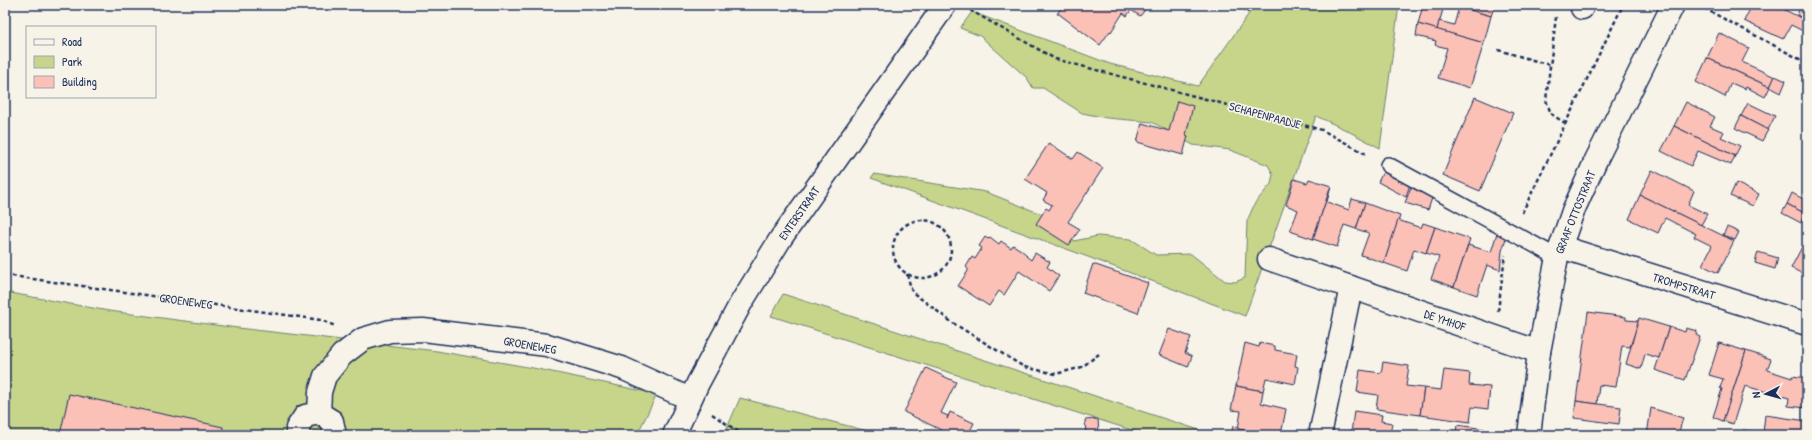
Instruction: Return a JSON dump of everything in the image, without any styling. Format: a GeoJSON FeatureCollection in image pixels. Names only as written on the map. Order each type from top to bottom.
{"type":"FeatureCollection","features":[{"type":"Feature","properties":{"kind":"street","name":"ENTERSTRAAT"},"geometry":{"type":"LineString","coordinates":[[674,435],[690,399],[741,303],[782,238],[945,5]]}},
{"type":"Feature","properties":{"kind":"street","name":"GRAAF OTTOSTRAAT"},"geometry":{"type":"LineString","coordinates":[[1529,435],[1539,352],[1559,252],[1574,211],[1596,160],[1673,5]]}},
{"type":"Feature","properties":{"kind":"street","name":"TROMPSTRAAT"},"geometry":{"type":"LineString","coordinates":[[1559,252],[1807,324]]}},
{"type":"Feature","properties":{"kind":"street","name":"DE YMHOF"},"geometry":{"type":"LineString","coordinates":[[1269,260],[1539,352]]}},
{"type":"Feature","properties":{"kind":"street"},"geometry":{"type":"LineString","coordinates":[[1320,435],[1351,287]]}},
{"type":"Feature","properties":{"kind":"street","name":"GROENEWEG"},"geometry":{"type":"LineString","coordinates":[[319,413],[320,392],[325,376],[342,355],[363,339],[390,331],[423,330],[547,346],[622,368],[690,399]]}},
{"type":"Feature","properties":{"kind":"street"},"geometry":{"type":"LineString","coordinates":[[299,435],[297,428],[305,416],[319,413],[332,421],[335,435]]}},
{"type":"Feature","properties":{"kind":"lane"},"geometry":{"type":"LineString","coordinates":[[1388,165],[1513,232],[1559,252]]}},
{"type":"Feature","properties":{"kind":"path"},"geometry":{"type":"LineString","coordinates":[[1497,337],[1500,325],[1498,310],[1505,253],[1513,232],[1623,5]]}},
{"type":"Feature","properties":{"kind":"path"},"geometry":{"type":"LineString","coordinates":[[1698,5],[1807,64]]}},
{"type":"Feature","properties":{"kind":"path","name":"SCHAPENPAADJE"},"geometry":{"type":"LineString","coordinates":[[967,9],[1055,59],[1322,130],[1388,165]]}},
{"type":"Feature","properties":{"kind":"path"},"geometry":{"type":"LineString","coordinates":[[1557,12],[1546,100],[1551,114],[1565,123]]}},
{"type":"Feature","properties":{"kind":"path"},"geometry":{"type":"LineString","coordinates":[[1498,50],[1550,65]]}},
{"type":"Feature","properties":{"kind":"path"},"geometry":{"type":"LineString","coordinates":[[907,274],[917,278],[926,278],[935,275],[942,270],[947,263],[950,254],[950,245],[947,236],[942,229],[934,223],[914,221],[905,226],[898,233],[894,242],[893,252],[895,261],[901,270],[907,274],[912,292],[953,323],[1024,367],[1056,374],[1082,367],[1099,354]]}},
{"type":"Feature","properties":{"kind":"path","name":"GROENEWEG"},"geometry":{"type":"LineString","coordinates":[[5,275],[321,320],[363,339]]}},
{"type":"Feature","properties":{"kind":"path"},"geometry":{"type":"LineString","coordinates":[[690,399],[743,435]]}},
{"type":"Feature","properties":{"kind":"green space"},"geometry":{"type":"Polygon","coordinates":[[[1255,5],[1399,5],[1380,148],[1316,116],[1245,316],[871,178],[874,174],[986,192],[1044,215],[1041,222],[1074,241],[1098,236],[1131,239],[1156,255],[1191,254],[1225,281],[1235,282],[1245,278],[1247,221],[1255,203],[1271,184],[1273,174],[1268,165],[1230,150],[1193,145],[1152,122],[1107,118],[1082,113],[1043,88],[1033,88],[1027,78],[980,36],[960,28],[972,12],[1110,64],[1198,86],[1255,5]]]}},
{"type":"Feature","properties":{"kind":"green space"},"geometry":{"type":"Polygon","coordinates":[[[5,292],[109,311],[238,328],[437,351],[533,368],[657,394],[637,435],[5,435],[5,292]]]}},
{"type":"Feature","properties":{"kind":"green space"},"geometry":{"type":"Polygon","coordinates":[[[783,294],[1199,430],[1197,435],[1147,435],[771,316],[783,294]]]}},
{"type":"Feature","properties":{"kind":"green space"},"geometry":{"type":"Polygon","coordinates":[[[740,398],[883,435],[724,435],[740,398]]]}},
{"type":"Feature","properties":{"kind":"building"},"geometry":{"type":"Polygon","coordinates":[[[1063,5],[1149,5],[1140,16],[1131,10],[1127,16],[1123,13],[1111,32],[1110,31],[1100,45],[1057,14],[1063,5]]]}},
{"type":"Feature","properties":{"kind":"building"},"geometry":{"type":"Polygon","coordinates":[[[1206,5],[1216,5],[1213,10],[1206,5]]]}},
{"type":"Feature","properties":{"kind":"building"},"geometry":{"type":"Polygon","coordinates":[[[1237,5],[1254,5],[1248,13],[1237,5]]]}},
{"type":"Feature","properties":{"kind":"building"},"geometry":{"type":"Polygon","coordinates":[[[1423,5],[1444,6],[1437,30],[1418,24],[1423,5]]]}},
{"type":"Feature","properties":{"kind":"building"},"geometry":{"type":"Polygon","coordinates":[[[1460,5],[1495,5],[1491,16],[1459,7],[1460,5]]]}},
{"type":"Feature","properties":{"kind":"building"},"geometry":{"type":"Polygon","coordinates":[[[1752,5],[1775,5],[1807,21],[1807,33],[1791,25],[1783,39],[1744,21],[1752,5]]]}},
{"type":"Feature","properties":{"kind":"building"},"geometry":{"type":"Polygon","coordinates":[[[1801,5],[1807,8],[1807,21],[1797,15],[1801,5]]]}},
{"type":"Feature","properties":{"kind":"building"},"geometry":{"type":"Polygon","coordinates":[[[1459,7],[1491,16],[1484,43],[1437,30],[1439,21],[1454,25],[1459,7]]]}},
{"type":"Feature","properties":{"kind":"building"},"geometry":{"type":"Polygon","coordinates":[[[1418,24],[1484,43],[1470,88],[1438,78],[1447,48],[1435,45],[1436,41],[1416,36],[1418,24]]]}},
{"type":"Feature","properties":{"kind":"building"},"geometry":{"type":"Polygon","coordinates":[[[1719,33],[1749,48],[1742,62],[1775,77],[1770,87],[1707,58],[1719,33]]]}},
{"type":"Feature","properties":{"kind":"building"},"geometry":{"type":"Polygon","coordinates":[[[1707,58],[1770,87],[1765,97],[1746,87],[1745,89],[1731,83],[1725,97],[1696,82],[1707,58]]]}},
{"type":"Feature","properties":{"kind":"building"},"geometry":{"type":"Polygon","coordinates":[[[1775,76],[1786,81],[1781,93],[1770,87],[1775,76]]]}},
{"type":"Feature","properties":{"kind":"building"},"geometry":{"type":"Polygon","coordinates":[[[1475,97],[1513,113],[1480,191],[1443,175],[1475,97]]]}},
{"type":"Feature","properties":{"kind":"building"},"geometry":{"type":"Polygon","coordinates":[[[1177,101],[1193,106],[1183,155],[1137,142],[1142,123],[1169,131],[1177,101]]]}},
{"type":"Feature","properties":{"kind":"building"},"geometry":{"type":"Polygon","coordinates":[[[1686,102],[1715,117],[1710,126],[1724,132],[1721,137],[1740,146],[1735,156],[1674,126],[1686,102]]]}},
{"type":"Feature","properties":{"kind":"building"},"geometry":{"type":"Polygon","coordinates":[[[1748,103],[1775,116],[1768,130],[1741,116],[1748,103]]]}},
{"type":"Feature","properties":{"kind":"building"},"geometry":{"type":"Polygon","coordinates":[[[1741,116],[1768,130],[1762,141],[1735,128],[1741,116]]]}},
{"type":"Feature","properties":{"kind":"building"},"geometry":{"type":"Polygon","coordinates":[[[1674,126],[1735,156],[1731,165],[1698,151],[1691,166],[1661,151],[1674,126]]]}},
{"type":"Feature","properties":{"kind":"building"},"geometry":{"type":"Polygon","coordinates":[[[1049,143],[1073,159],[1078,152],[1103,168],[1068,222],[1080,229],[1069,245],[1036,224],[1046,208],[1049,210],[1052,205],[1043,200],[1047,193],[1025,179],[1049,143]]]}},
{"type":"Feature","properties":{"kind":"building"},"geometry":{"type":"Polygon","coordinates":[[[1384,170],[1410,184],[1406,197],[1378,182],[1384,170]]]}},
{"type":"Feature","properties":{"kind":"building"},"geometry":{"type":"Polygon","coordinates":[[[1652,170],[1694,191],[1688,205],[1707,214],[1701,225],[1640,195],[1652,170]]]}},
{"type":"Feature","properties":{"kind":"building"},"geometry":{"type":"Polygon","coordinates":[[[1294,179],[1307,183],[1309,179],[1331,186],[1313,239],[1290,231],[1298,210],[1286,205],[1294,179]]]}},
{"type":"Feature","properties":{"kind":"building"},"geometry":{"type":"Polygon","coordinates":[[[1736,183],[1759,194],[1753,206],[1730,196],[1736,183]]]}},
{"type":"Feature","properties":{"kind":"building"},"geometry":{"type":"Polygon","coordinates":[[[1331,186],[1327,202],[1349,210],[1352,199],[1365,203],[1356,229],[1344,225],[1337,247],[1313,239],[1331,186]]]}},
{"type":"Feature","properties":{"kind":"building"},"geometry":{"type":"Polygon","coordinates":[[[1411,187],[1432,198],[1428,210],[1405,203],[1411,187]]]}},
{"type":"Feature","properties":{"kind":"building"},"geometry":{"type":"Polygon","coordinates":[[[1792,193],[1807,201],[1806,214],[1787,204],[1792,193]]]}},
{"type":"Feature","properties":{"kind":"building"},"geometry":{"type":"Polygon","coordinates":[[[1640,195],[1734,241],[1718,273],[1702,265],[1712,246],[1694,237],[1696,234],[1665,218],[1658,233],[1629,219],[1640,195]]]}},
{"type":"Feature","properties":{"kind":"building"},"geometry":{"type":"Polygon","coordinates":[[[1365,203],[1400,216],[1384,263],[1361,255],[1369,233],[1356,229],[1365,203]]]}},
{"type":"Feature","properties":{"kind":"building"},"geometry":{"type":"Polygon","coordinates":[[[1787,204],[1806,214],[1801,223],[1782,213],[1787,204]]]}},
{"type":"Feature","properties":{"kind":"building"},"geometry":{"type":"Polygon","coordinates":[[[1398,220],[1421,228],[1423,223],[1435,227],[1426,253],[1414,249],[1407,271],[1384,263],[1398,220]]]}},
{"type":"Feature","properties":{"kind":"building"},"geometry":{"type":"Polygon","coordinates":[[[1435,227],[1470,239],[1454,287],[1431,279],[1439,257],[1426,253],[1435,227]]]}},
{"type":"Feature","properties":{"kind":"building"},"geometry":{"type":"Polygon","coordinates":[[[1727,227],[1739,232],[1735,240],[1723,235],[1727,227]]]}},
{"type":"Feature","properties":{"kind":"building"},"geometry":{"type":"Polygon","coordinates":[[[1497,233],[1506,238],[1502,251],[1500,270],[1487,265],[1477,295],[1454,287],[1468,245],[1491,252],[1497,233]]]}},
{"type":"Feature","properties":{"kind":"building"},"geometry":{"type":"Polygon","coordinates":[[[985,237],[988,239],[990,237],[999,244],[1001,241],[1011,248],[1013,245],[1027,255],[1026,256],[1031,260],[1035,253],[1050,262],[1047,267],[1059,276],[1049,291],[1019,271],[1004,295],[999,291],[989,306],[958,286],[968,271],[966,267],[972,257],[975,259],[982,248],[979,246],[985,237]]]}},
{"type":"Feature","properties":{"kind":"building"},"geometry":{"type":"Polygon","coordinates":[[[1804,243],[1807,245],[1807,276],[1791,268],[1804,243]]]}},
{"type":"Feature","properties":{"kind":"building"},"geometry":{"type":"Polygon","coordinates":[[[1758,252],[1778,258],[1775,269],[1755,263],[1758,252]]]}},
{"type":"Feature","properties":{"kind":"building"},"geometry":{"type":"Polygon","coordinates":[[[1093,264],[1148,283],[1138,313],[1083,293],[1093,264]]]}},
{"type":"Feature","properties":{"kind":"building"},"geometry":{"type":"Polygon","coordinates":[[[1588,312],[1626,317],[1626,320],[1639,321],[1630,347],[1622,346],[1616,387],[1599,385],[1597,404],[1576,401],[1588,312]]]}},
{"type":"Feature","properties":{"kind":"building"},"geometry":{"type":"Polygon","coordinates":[[[1639,318],[1669,327],[1659,358],[1645,354],[1641,369],[1626,364],[1639,318]]]}},
{"type":"Feature","properties":{"kind":"building"},"geometry":{"type":"Polygon","coordinates":[[[1669,327],[1685,332],[1686,328],[1697,331],[1696,335],[1700,337],[1685,380],[1655,370],[1669,327]]]}},
{"type":"Feature","properties":{"kind":"building"},"geometry":{"type":"Polygon","coordinates":[[[1169,329],[1191,337],[1185,353],[1192,356],[1188,367],[1159,355],[1169,329]]]}},
{"type":"Feature","properties":{"kind":"building"},"geometry":{"type":"Polygon","coordinates":[[[1245,343],[1259,347],[1260,343],[1275,346],[1275,350],[1297,354],[1295,366],[1298,367],[1295,384],[1266,378],[1263,391],[1236,386],[1245,343]]]}},
{"type":"Feature","properties":{"kind":"building"},"geometry":{"type":"Polygon","coordinates":[[[1719,343],[1746,351],[1723,421],[1713,417],[1722,389],[1720,388],[1723,379],[1709,375],[1719,343]]]}},
{"type":"Feature","properties":{"kind":"building"},"geometry":{"type":"Polygon","coordinates":[[[1746,351],[1771,359],[1767,370],[1792,378],[1792,376],[1807,378],[1807,408],[1788,406],[1789,398],[1745,386],[1733,424],[1723,421],[1746,351]]]}},
{"type":"Feature","properties":{"kind":"building"},"geometry":{"type":"Polygon","coordinates":[[[1383,362],[1409,366],[1406,386],[1424,388],[1420,415],[1376,409],[1378,395],[1357,392],[1360,370],[1381,373],[1383,362]]]}},
{"type":"Feature","properties":{"kind":"building"},"geometry":{"type":"Polygon","coordinates":[[[926,368],[956,382],[941,413],[948,416],[947,419],[950,412],[974,423],[968,435],[938,435],[941,430],[904,412],[926,368]]]}},
{"type":"Feature","properties":{"kind":"building"},"geometry":{"type":"Polygon","coordinates":[[[1444,370],[1470,373],[1469,385],[1490,387],[1488,409],[1472,407],[1470,422],[1420,415],[1424,388],[1441,390],[1444,370]]]}},
{"type":"Feature","properties":{"kind":"building"},"geometry":{"type":"Polygon","coordinates":[[[1236,386],[1263,391],[1261,403],[1286,409],[1281,435],[1268,435],[1238,429],[1241,411],[1231,410],[1236,386]]]}},
{"type":"Feature","properties":{"kind":"building"},"geometry":{"type":"Polygon","coordinates":[[[69,394],[223,427],[222,435],[60,435],[69,394]]]}},
{"type":"Feature","properties":{"kind":"building"},"geometry":{"type":"Polygon","coordinates":[[[1576,401],[1621,407],[1619,424],[1574,418],[1576,401]]]}},
{"type":"Feature","properties":{"kind":"building"},"geometry":{"type":"Polygon","coordinates":[[[1651,408],[1683,418],[1678,435],[1647,435],[1651,408]]]}},
{"type":"Feature","properties":{"kind":"building"},"geometry":{"type":"Polygon","coordinates":[[[1354,411],[1382,415],[1381,421],[1392,423],[1390,435],[1351,433],[1354,411]]]}},
{"type":"Feature","properties":{"kind":"building"},"geometry":{"type":"Polygon","coordinates":[[[1765,415],[1807,421],[1807,435],[1742,435],[1743,430],[1763,433],[1765,415]]]}},
{"type":"Feature","properties":{"kind":"building"},"geometry":{"type":"Polygon","coordinates":[[[1098,419],[1099,434],[1086,435],[1085,420],[1098,419]]]}},
{"type":"Feature","properties":{"kind":"building"},"geometry":{"type":"Polygon","coordinates":[[[1457,425],[1485,429],[1484,435],[1445,435],[1446,430],[1456,432],[1457,425]]]}},
{"type":"Feature","properties":{"kind":"building"},"geometry":{"type":"Polygon","coordinates":[[[1233,426],[1238,427],[1238,429],[1268,435],[1231,435],[1233,426]]]}},
{"type":"Feature","properties":{"kind":"building"},"geometry":{"type":"Polygon","coordinates":[[[1621,431],[1636,434],[1636,435],[1620,435],[1621,431]]]}}]}
